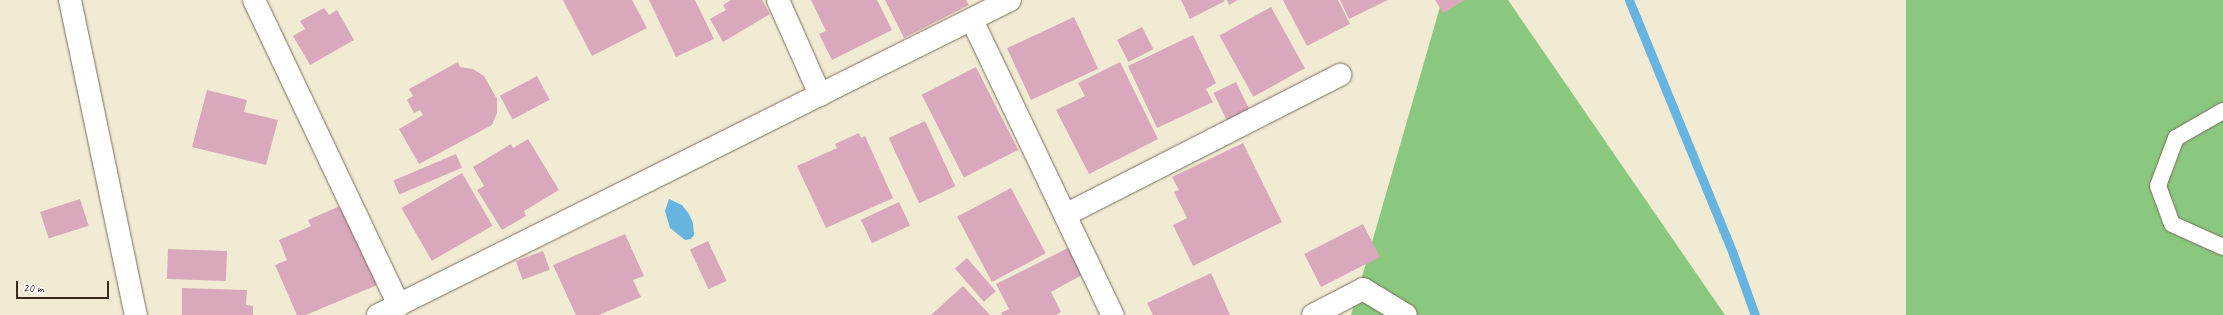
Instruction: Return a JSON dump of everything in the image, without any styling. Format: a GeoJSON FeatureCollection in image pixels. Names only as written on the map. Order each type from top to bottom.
{"type":"FeatureCollection","features":[{"type":"Feature","properties":{"kind":"street"},"geometry":{"type":"LineString","coordinates":[[70,0],[136,315]]}},
{"type":"Feature","properties":{"kind":"street"},"geometry":{"type":"LineString","coordinates":[[254,0],[399,305]]}},
{"type":"Feature","properties":{"kind":"street"},"geometry":{"type":"LineString","coordinates":[[778,0],[820,95]]}},
{"type":"Feature","properties":{"kind":"street"},"geometry":{"type":"LineString","coordinates":[[378,315],[1010,0]]}},
{"type":"Feature","properties":{"kind":"street"},"geometry":{"type":"LineString","coordinates":[[972,20],[1113,315]]}},
{"type":"Feature","properties":{"kind":"street"},"geometry":{"type":"LineString","coordinates":[[1065,215],[1340,75]]}},
{"type":"Feature","properties":{"kind":"street"},"geometry":{"type":"LineString","coordinates":[[1313,315],[1363,289],[1406,315]]}},
{"type":"Feature","properties":{"kind":"lane"},"geometry":{"type":"LineString","coordinates":[[2223,111],[2176,138],[2158,186],[2172,224],[2223,247]]}},
{"type":"Feature","properties":{"kind":"green space"},"geometry":{"type":"Polygon","coordinates":[[[1442,0],[1508,0],[1725,315],[1351,315],[1442,0]]]}},
{"type":"Feature","properties":{"kind":"green space"},"geometry":{"type":"Polygon","coordinates":[[[1906,0],[2223,0],[2223,315],[1906,315],[1906,0]]]}},
{"type":"Feature","properties":{"kind":"water"},"geometry":{"type":"Polygon","coordinates":[[[669,199],[682,205],[689,214],[693,223],[694,235],[691,239],[685,240],[670,228],[665,211],[669,199]]]}},
{"type":"Feature","properties":{"kind":"building"},"geometry":{"type":"Polygon","coordinates":[[[563,0],[632,0],[647,28],[592,56],[563,0]]]}},
{"type":"Feature","properties":{"kind":"building"},"geometry":{"type":"Polygon","coordinates":[[[649,0],[695,0],[714,39],[676,57],[649,0]]]}},
{"type":"Feature","properties":{"kind":"building"},"geometry":{"type":"Polygon","coordinates":[[[731,0],[762,0],[770,14],[723,42],[710,19],[726,10],[723,5],[731,0]]]}},
{"type":"Feature","properties":{"kind":"building"},"geometry":{"type":"Polygon","coordinates":[[[811,0],[877,0],[892,30],[832,60],[819,34],[826,31],[811,0]]]}},
{"type":"Feature","properties":{"kind":"building"},"geometry":{"type":"Polygon","coordinates":[[[885,0],[966,0],[969,5],[904,38],[885,0]]]}},
{"type":"Feature","properties":{"kind":"building"},"geometry":{"type":"Polygon","coordinates":[[[1181,0],[1224,0],[1225,1],[1190,19],[1181,0]]]}},
{"type":"Feature","properties":{"kind":"building"},"geometry":{"type":"Polygon","coordinates":[[[1227,0],[1238,0],[1229,5],[1227,0]]]}},
{"type":"Feature","properties":{"kind":"building"},"geometry":{"type":"Polygon","coordinates":[[[1283,0],[1338,0],[1350,24],[1307,46],[1283,0]]]}},
{"type":"Feature","properties":{"kind":"building"},"geometry":{"type":"Polygon","coordinates":[[[1340,0],[1388,0],[1349,19],[1340,0]]]}},
{"type":"Feature","properties":{"kind":"building"},"geometry":{"type":"Polygon","coordinates":[[[1435,0],[1465,0],[1443,13],[1435,0]]]}},
{"type":"Feature","properties":{"kind":"building"},"geometry":{"type":"Polygon","coordinates":[[[1271,7],[1305,68],[1253,97],[1219,36],[1271,7]]]}},
{"type":"Feature","properties":{"kind":"building"},"geometry":{"type":"Polygon","coordinates":[[[324,8],[329,15],[337,10],[354,40],[310,65],[293,36],[305,29],[300,21],[324,8]]]}},
{"type":"Feature","properties":{"kind":"building"},"geometry":{"type":"Polygon","coordinates":[[[1074,17],[1098,69],[1031,100],[1007,48],[1074,17]]]}},
{"type":"Feature","properties":{"kind":"building"},"geometry":{"type":"Polygon","coordinates":[[[1142,27],[1153,49],[1128,62],[1117,40],[1142,27]]]}},
{"type":"Feature","properties":{"kind":"building"},"geometry":{"type":"Polygon","coordinates":[[[1193,35],[1216,83],[1206,89],[1213,102],[1157,128],[1128,66],[1193,35]]]}},
{"type":"Feature","properties":{"kind":"building"},"geometry":{"type":"Polygon","coordinates":[[[458,62],[460,67],[473,69],[484,76],[497,99],[497,113],[492,125],[419,164],[399,129],[423,115],[420,110],[414,113],[407,100],[413,96],[409,89],[458,62]]]}},
{"type":"Feature","properties":{"kind":"building"},"geometry":{"type":"Polygon","coordinates":[[[1120,62],[1158,139],[1089,174],[1056,110],[1085,96],[1078,83],[1120,62]]]}},
{"type":"Feature","properties":{"kind":"building"},"geometry":{"type":"Polygon","coordinates":[[[976,67],[1018,150],[964,178],[922,95],[976,67]]]}},
{"type":"Feature","properties":{"kind":"building"},"geometry":{"type":"Polygon","coordinates":[[[537,76],[550,100],[513,120],[500,96],[537,76]]]}},
{"type":"Feature","properties":{"kind":"building"},"geometry":{"type":"Polygon","coordinates":[[[1236,82],[1249,109],[1227,120],[1214,93],[1236,82]]]}},
{"type":"Feature","properties":{"kind":"building"},"geometry":{"type":"Polygon","coordinates":[[[207,90],[247,100],[244,112],[278,120],[266,165],[192,147],[207,90]]]}},
{"type":"Feature","properties":{"kind":"building"},"geometry":{"type":"Polygon","coordinates":[[[925,121],[955,186],[919,203],[889,138],[925,121]]]}},
{"type":"Feature","properties":{"kind":"building"},"geometry":{"type":"Polygon","coordinates":[[[859,133],[861,138],[865,136],[893,198],[826,228],[797,166],[837,148],[835,144],[859,133]]]}},
{"type":"Feature","properties":{"kind":"building"},"geometry":{"type":"Polygon","coordinates":[[[528,139],[559,190],[524,211],[526,216],[502,230],[477,190],[484,186],[473,167],[511,144],[513,148],[528,139]]]}},
{"type":"Feature","properties":{"kind":"building"},"geometry":{"type":"Polygon","coordinates":[[[1243,143],[1282,222],[1193,266],[1173,225],[1187,218],[1174,192],[1179,190],[1172,177],[1243,143]]]}},
{"type":"Feature","properties":{"kind":"building"},"geometry":{"type":"Polygon","coordinates":[[[456,154],[462,168],[399,194],[393,181],[456,154]]]}},
{"type":"Feature","properties":{"kind":"building"},"geometry":{"type":"Polygon","coordinates":[[[462,173],[492,226],[432,261],[401,208],[462,173]]]}},
{"type":"Feature","properties":{"kind":"building"},"geometry":{"type":"Polygon","coordinates":[[[1011,188],[1046,253],[992,282],[957,217],[1011,188]]]}},
{"type":"Feature","properties":{"kind":"building"},"geometry":{"type":"Polygon","coordinates":[[[80,199],[89,226],[49,239],[40,212],[80,199]]]}},
{"type":"Feature","properties":{"kind":"building"},"geometry":{"type":"Polygon","coordinates":[[[899,202],[910,226],[872,243],[861,220],[899,202]]]}},
{"type":"Feature","properties":{"kind":"building"},"geometry":{"type":"Polygon","coordinates":[[[342,205],[377,285],[306,315],[297,315],[275,265],[287,260],[279,240],[311,226],[308,220],[342,205]]]}},
{"type":"Feature","properties":{"kind":"building"},"geometry":{"type":"Polygon","coordinates":[[[1363,224],[1380,257],[1321,287],[1304,254],[1363,224]]]}},
{"type":"Feature","properties":{"kind":"building"},"geometry":{"type":"Polygon","coordinates":[[[625,234],[644,276],[633,280],[641,297],[599,315],[576,315],[553,265],[625,234]]]}},
{"type":"Feature","properties":{"kind":"building"},"geometry":{"type":"Polygon","coordinates":[[[708,241],[727,281],[708,289],[690,249],[708,241]]]}},
{"type":"Feature","properties":{"kind":"building"},"geometry":{"type":"Polygon","coordinates":[[[1068,248],[1082,275],[1051,292],[1061,312],[1056,315],[1002,315],[1001,313],[1009,309],[996,284],[1068,248]]]}},
{"type":"Feature","properties":{"kind":"building"},"geometry":{"type":"Polygon","coordinates":[[[168,249],[227,251],[226,281],[167,279],[168,249]]]}},
{"type":"Feature","properties":{"kind":"building"},"geometry":{"type":"Polygon","coordinates":[[[543,251],[550,270],[523,280],[516,261],[543,251]]]}},
{"type":"Feature","properties":{"kind":"building"},"geometry":{"type":"Polygon","coordinates":[[[967,258],[996,291],[984,302],[955,268],[967,258]]]}},
{"type":"Feature","properties":{"kind":"building"},"geometry":{"type":"Polygon","coordinates":[[[1211,273],[1230,315],[1153,315],[1147,303],[1211,273]]]}},
{"type":"Feature","properties":{"kind":"building"},"geometry":{"type":"Polygon","coordinates":[[[963,286],[990,315],[931,315],[963,286]]]}},
{"type":"Feature","properties":{"kind":"building"},"geometry":{"type":"Polygon","coordinates":[[[182,288],[247,290],[246,305],[253,306],[253,315],[182,315],[182,288]]]}},
{"type":"Feature","properties":{"kind":"waterway"},"geometry":{"type":"LineString","coordinates":[[1629,0],[1733,254],[1755,315]]}}]}
